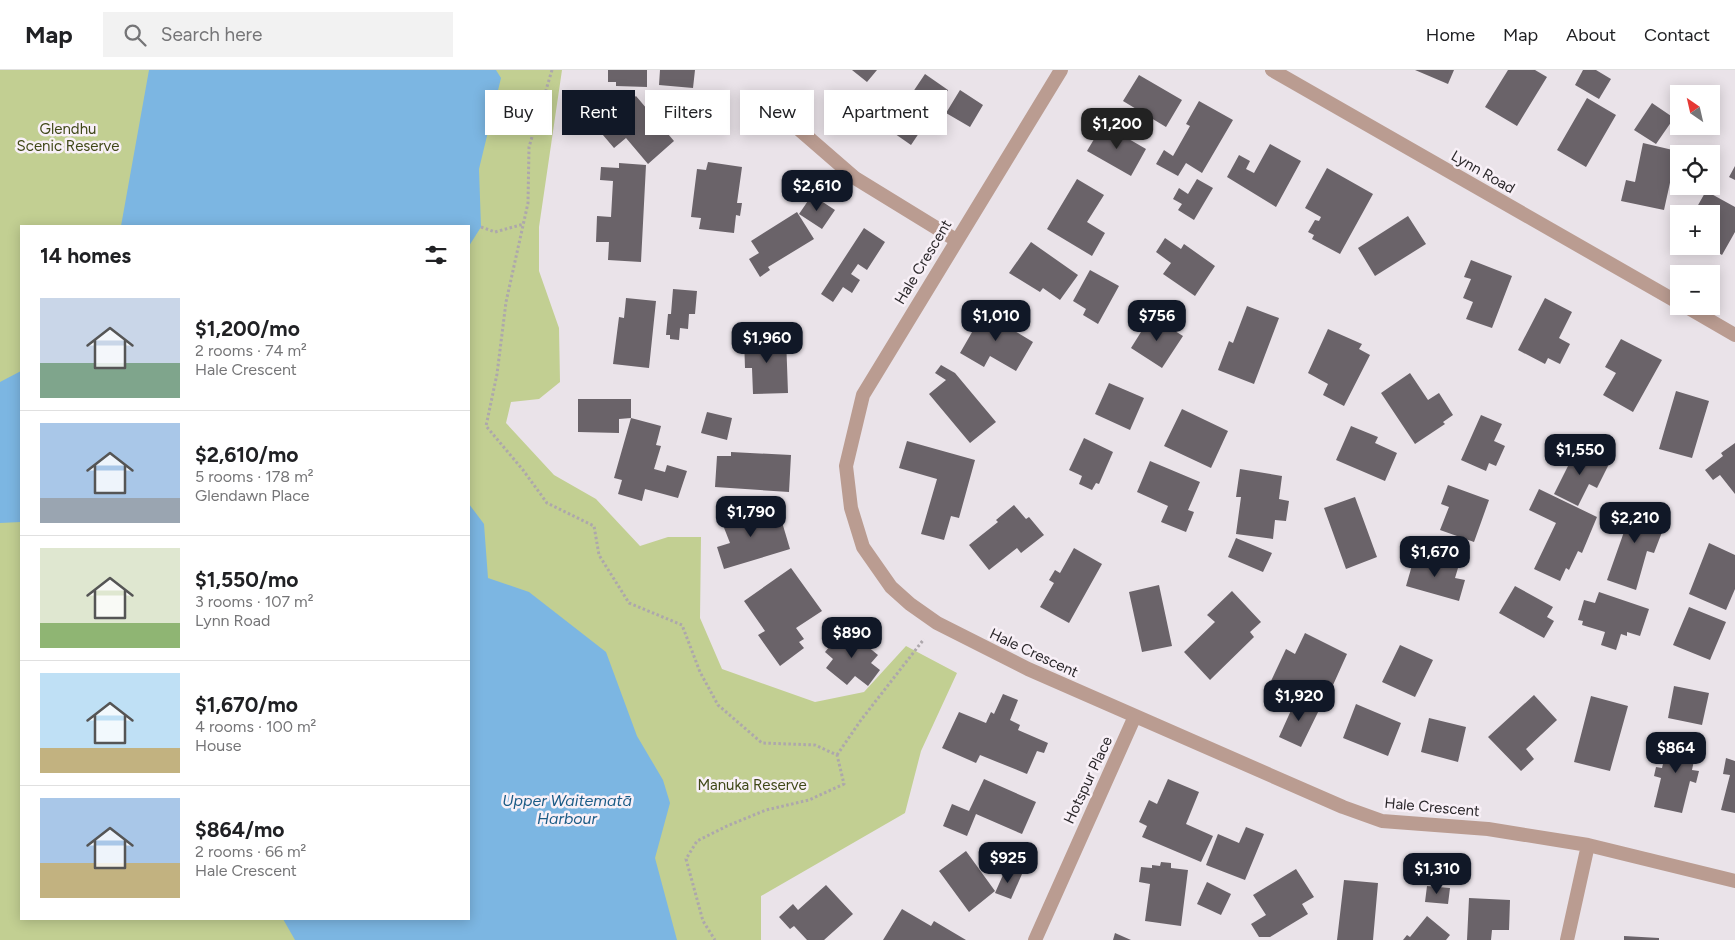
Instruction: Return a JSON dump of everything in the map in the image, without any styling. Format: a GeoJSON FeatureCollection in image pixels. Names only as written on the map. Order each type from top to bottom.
{"type":"FeatureCollection","features":[{"type":"Feature","properties":{"kind":"street","name":"Hale Crescent"},"geometry":{"type":"LineString","coordinates":[[1061,70],[863,395],[846,466],[851,508],[863,548],[891,587],[937,623],[1028,670],[1343,807],[1382,821],[1488,829],[1588,844],[1735,881]]}},
{"type":"Feature","properties":{"kind":"street","name":"Lynn Road"},"geometry":{"type":"LineString","coordinates":[[1272,70],[1670,298]]}},
{"type":"Feature","properties":{"kind":"street"},"geometry":{"type":"LineString","coordinates":[[805,135],[855,178],[956,240]]}},
{"type":"Feature","properties":{"kind":"street"},"geometry":{"type":"LineString","coordinates":[[1701,315],[1735,335]]}},
{"type":"Feature","properties":{"kind":"street","name":"Hotspur Place"},"geometry":{"type":"LineString","coordinates":[[1035,940],[1135,716]]}},
{"type":"Feature","properties":{"kind":"street"},"geometry":{"type":"LineString","coordinates":[[1567,940],[1588,844]]}},
{"type":"Feature","properties":{"kind":"path"},"geometry":{"type":"LineString","coordinates":[[552,70],[530,147],[528,203],[506,302],[497,374],[486,426],[523,470],[547,503],[594,526],[599,555],[629,603],[682,625],[700,672],[718,705],[762,742],[815,745],[837,755]]}},
{"type":"Feature","properties":{"kind":"path"},"geometry":{"type":"LineString","coordinates":[[481,227],[495,232],[524,224]]}},
{"type":"Feature","properties":{"kind":"path"},"geometry":{"type":"LineString","coordinates":[[715,940],[704,921],[686,859],[697,842],[727,826],[766,810],[809,800],[844,784],[837,755],[861,720],[924,639]]}},
{"type":"Feature","properties":{"kind":"green space"},"geometry":{"type":"Polygon","coordinates":[[[0,70],[562,70],[539,227],[539,271],[559,328],[560,382],[539,399],[511,402],[506,423],[554,475],[596,499],[640,546],[668,537],[701,537],[700,618],[722,669],[815,702],[864,692],[906,646],[957,673],[921,751],[905,813],[761,896],[761,940],[0,940],[0,70]]]}},
{"type":"Feature","properties":{"kind":"water"},"geometry":{"type":"Polygon","coordinates":[[[149,70],[496,70],[501,78],[498,90],[485,90],[485,135],[487,135],[479,169],[481,227],[470,244],[470,225],[121,225],[149,70]]]}},
{"type":"Feature","properties":{"kind":"water"},"geometry":{"type":"Polygon","coordinates":[[[20,372],[20,522],[0,523],[0,382],[20,372]]]}},
{"type":"Feature","properties":{"kind":"water","name":"Upper Waitematā Harbour"},"geometry":{"type":"Polygon","coordinates":[[[470,505],[484,524],[488,578],[529,592],[606,652],[637,736],[663,780],[670,803],[655,858],[677,940],[295,940],[284,920],[470,920],[470,505]]]}},
{"type":"Feature","properties":{"kind":"building"},"geometry":{"type":"Polygon","coordinates":[[[608,70],[647,70],[647,87],[616,86],[616,82],[608,82],[608,70]]]}},
{"type":"Feature","properties":{"kind":"building"},"geometry":{"type":"Polygon","coordinates":[[[660,70],[695,70],[693,88],[659,85],[660,70]]]}},
{"type":"Feature","properties":{"kind":"building"},"geometry":{"type":"Polygon","coordinates":[[[852,70],[877,70],[867,82],[852,70]]]}},
{"type":"Feature","properties":{"kind":"building"},"geometry":{"type":"Polygon","coordinates":[[[1415,70],[1454,70],[1448,84],[1415,70]]]}},
{"type":"Feature","properties":{"kind":"building"},"geometry":{"type":"Polygon","coordinates":[[[1508,70],[1535,70],[1547,77],[1517,126],[1485,107],[1508,70]]]}},
{"type":"Feature","properties":{"kind":"building"},"geometry":{"type":"Polygon","coordinates":[[[1583,70],[1596,70],[1611,79],[1599,99],[1575,85],[1583,70]]]}},
{"type":"Feature","properties":{"kind":"building"},"geometry":{"type":"Polygon","coordinates":[[[925,74],[948,90],[947,91],[914,90],[925,74]]]}},
{"type":"Feature","properties":{"kind":"building"},"geometry":{"type":"Polygon","coordinates":[[[1139,75],[1182,100],[1166,127],[1123,101],[1139,75]]]}},
{"type":"Feature","properties":{"kind":"building"},"geometry":{"type":"Polygon","coordinates":[[[960,90],[983,105],[970,127],[947,114],[960,90]]]}},
{"type":"Feature","properties":{"kind":"building"},"geometry":{"type":"Polygon","coordinates":[[[635,97],[645,107],[645,135],[669,135],[674,141],[648,164],[626,138],[614,148],[603,135],[635,135],[635,97]]]}},
{"type":"Feature","properties":{"kind":"building"},"geometry":{"type":"Polygon","coordinates":[[[1587,98],[1616,115],[1586,167],[1557,150],[1587,98]]]}},
{"type":"Feature","properties":{"kind":"building"},"geometry":{"type":"Polygon","coordinates":[[[1199,101],[1233,120],[1202,173],[1186,163],[1178,176],[1156,164],[1164,150],[1173,156],[1190,126],[1186,124],[1199,101]]]}},
{"type":"Feature","properties":{"kind":"building"},"geometry":{"type":"Polygon","coordinates":[[[1652,103],[1670,115],[1670,124],[1656,144],[1634,130],[1652,103]]]}},
{"type":"Feature","properties":{"kind":"building"},"geometry":{"type":"Polygon","coordinates":[[[1103,124],[1146,149],[1131,176],[1087,151],[1103,124]]]}},
{"type":"Feature","properties":{"kind":"building"},"geometry":{"type":"Polygon","coordinates":[[[897,135],[918,135],[911,145],[897,135]]]}},
{"type":"Feature","properties":{"kind":"building"},"geometry":{"type":"Polygon","coordinates":[[[1643,143],[1670,149],[1670,183],[1664,210],[1621,201],[1626,180],[1635,182],[1643,143]]]}},
{"type":"Feature","properties":{"kind":"building"},"geometry":{"type":"Polygon","coordinates":[[[1270,144],[1301,161],[1276,207],[1227,177],[1239,155],[1250,161],[1246,169],[1254,173],[1270,144]]]}},
{"type":"Feature","properties":{"kind":"building"},"geometry":{"type":"Polygon","coordinates":[[[708,162],[742,167],[737,203],[742,203],[740,216],[736,215],[734,233],[699,229],[701,218],[691,217],[697,169],[706,170],[708,162]]]}},
{"type":"Feature","properties":{"kind":"building"},"geometry":{"type":"Polygon","coordinates":[[[619,163],[646,165],[641,262],[608,260],[609,242],[596,242],[597,216],[611,217],[613,181],[600,180],[601,167],[619,168],[619,163]]]}},
{"type":"Feature","properties":{"kind":"building"},"geometry":{"type":"Polygon","coordinates":[[[1735,166],[1735,180],[1729,177],[1735,166]]]}},
{"type":"Feature","properties":{"kind":"building"},"geometry":{"type":"Polygon","coordinates":[[[1327,168],[1373,194],[1340,254],[1312,239],[1314,235],[1308,232],[1315,220],[1319,221],[1321,217],[1305,208],[1327,168]]]}},
{"type":"Feature","properties":{"kind":"building"},"geometry":{"type":"Polygon","coordinates":[[[1077,179],[1104,195],[1087,222],[1105,233],[1092,256],[1047,229],[1077,179]]]}},
{"type":"Feature","properties":{"kind":"building"},"geometry":{"type":"Polygon","coordinates":[[[1197,179],[1213,188],[1194,220],[1178,210],[1182,204],[1173,199],[1179,188],[1188,194],[1197,179]]]}},
{"type":"Feature","properties":{"kind":"building"},"geometry":{"type":"Polygon","coordinates":[[[812,195],[835,210],[822,229],[799,214],[812,195]]]}},
{"type":"Feature","properties":{"kind":"building"},"geometry":{"type":"Polygon","coordinates":[[[1704,195],[1713,195],[1735,207],[1735,232],[1722,255],[1720,254],[1720,205],[1698,205],[1704,195]]]}},
{"type":"Feature","properties":{"kind":"building"},"geometry":{"type":"Polygon","coordinates":[[[797,212],[814,239],[768,267],[770,270],[760,277],[749,259],[759,253],[751,241],[797,212]]]}},
{"type":"Feature","properties":{"kind":"building"},"geometry":{"type":"Polygon","coordinates":[[[1408,216],[1426,244],[1375,276],[1358,248],[1408,216]]]}},
{"type":"Feature","properties":{"kind":"building"},"geometry":{"type":"Polygon","coordinates":[[[864,228],[885,242],[867,270],[858,264],[851,274],[860,280],[852,293],[843,287],[833,302],[821,294],[864,228]]]}},
{"type":"Feature","properties":{"kind":"building"},"geometry":{"type":"Polygon","coordinates":[[[1165,238],[1181,249],[1184,244],[1215,266],[1195,296],[1163,274],[1171,263],[1156,252],[1165,238]]]}},
{"type":"Feature","properties":{"kind":"building"},"geometry":{"type":"Polygon","coordinates":[[[1031,242],[1078,275],[1060,300],[1043,288],[1040,292],[1009,273],[1031,242]]]}},
{"type":"Feature","properties":{"kind":"building"},"geometry":{"type":"Polygon","coordinates":[[[1471,260],[1512,276],[1492,328],[1466,319],[1473,302],[1463,298],[1471,279],[1464,277],[1471,260]]]}},
{"type":"Feature","properties":{"kind":"building"},"geometry":{"type":"Polygon","coordinates":[[[1090,270],[1119,286],[1098,324],[1083,315],[1086,309],[1073,301],[1090,270]]]}},
{"type":"Feature","properties":{"kind":"building"},"geometry":{"type":"Polygon","coordinates":[[[673,289],[697,291],[695,314],[689,314],[688,329],[680,328],[679,340],[670,339],[670,335],[666,335],[668,314],[671,314],[673,289]]]}},
{"type":"Feature","properties":{"kind":"building"},"geometry":{"type":"Polygon","coordinates":[[[626,298],[656,301],[649,368],[613,364],[619,317],[624,318],[626,298]]]}},
{"type":"Feature","properties":{"kind":"building"},"geometry":{"type":"Polygon","coordinates":[[[1545,298],[1572,312],[1559,338],[1570,344],[1560,364],[1548,358],[1545,364],[1518,350],[1545,298]]]}},
{"type":"Feature","properties":{"kind":"building"},"geometry":{"type":"Polygon","coordinates":[[[1247,306],[1279,318],[1254,384],[1218,370],[1229,341],[1233,343],[1247,306]]]}},
{"type":"Feature","properties":{"kind":"building"},"geometry":{"type":"Polygon","coordinates":[[[986,308],[1011,322],[1008,327],[1033,342],[1016,371],[990,356],[984,367],[960,353],[986,308]]]}},
{"type":"Feature","properties":{"kind":"building"},"geometry":{"type":"Polygon","coordinates":[[[1151,316],[1183,336],[1162,368],[1131,348],[1151,316]]]}},
{"type":"Feature","properties":{"kind":"building"},"geometry":{"type":"Polygon","coordinates":[[[1328,329],[1362,344],[1359,349],[1370,355],[1344,406],[1323,395],[1328,384],[1308,373],[1328,329]]]}},
{"type":"Feature","properties":{"kind":"building"},"geometry":{"type":"Polygon","coordinates":[[[786,337],[788,393],[753,394],[752,368],[745,368],[744,338],[786,337]]]}},
{"type":"Feature","properties":{"kind":"building"},"geometry":{"type":"Polygon","coordinates":[[[1621,339],[1662,360],[1633,412],[1603,395],[1616,373],[1605,367],[1621,339]]]}},
{"type":"Feature","properties":{"kind":"building"},"geometry":{"type":"Polygon","coordinates":[[[941,365],[955,373],[996,422],[970,443],[929,394],[946,380],[935,373],[941,365]]]}},
{"type":"Feature","properties":{"kind":"building"},"geometry":{"type":"Polygon","coordinates":[[[1410,373],[1428,400],[1439,393],[1453,415],[1443,422],[1445,424],[1415,444],[1381,393],[1410,373]]]}},
{"type":"Feature","properties":{"kind":"building"},"geometry":{"type":"Polygon","coordinates":[[[1109,383],[1144,398],[1130,430],[1095,414],[1109,383]]]}},
{"type":"Feature","properties":{"kind":"building"},"geometry":{"type":"Polygon","coordinates":[[[1676,391],[1709,401],[1692,458],[1659,449],[1676,391]]]}},
{"type":"Feature","properties":{"kind":"building"},"geometry":{"type":"Polygon","coordinates":[[[578,399],[631,399],[631,418],[619,419],[619,433],[578,432],[578,399]]]}},
{"type":"Feature","properties":{"kind":"building"},"geometry":{"type":"Polygon","coordinates":[[[1182,409],[1228,431],[1211,468],[1164,446],[1182,409]]]}},
{"type":"Feature","properties":{"kind":"building"},"geometry":{"type":"Polygon","coordinates":[[[707,412],[732,418],[727,440],[701,433],[707,412]]]}},
{"type":"Feature","properties":{"kind":"building"},"geometry":{"type":"Polygon","coordinates":[[[1481,415],[1502,424],[1494,441],[1505,446],[1496,466],[1489,463],[1486,471],[1461,460],[1481,415]]]}},
{"type":"Feature","properties":{"kind":"building"},"geometry":{"type":"Polygon","coordinates":[[[631,418],[661,426],[656,445],[661,446],[654,469],[665,472],[667,465],[687,471],[678,498],[645,489],[642,501],[618,494],[622,480],[614,478],[631,418]]]}},
{"type":"Feature","properties":{"kind":"building"},"geometry":{"type":"Polygon","coordinates":[[[1351,426],[1378,437],[1375,443],[1397,453],[1385,481],[1336,460],[1351,426]]]}},
{"type":"Feature","properties":{"kind":"building"},"geometry":{"type":"Polygon","coordinates":[[[1084,438],[1113,452],[1099,484],[1096,483],[1092,490],[1079,484],[1082,476],[1069,470],[1084,438]]]}},
{"type":"Feature","properties":{"kind":"building"},"geometry":{"type":"Polygon","coordinates":[[[907,441],[975,460],[959,518],[951,516],[944,540],[921,534],[937,479],[899,468],[907,441]]]}},
{"type":"Feature","properties":{"kind":"building"},"geometry":{"type":"Polygon","coordinates":[[[1735,443],[1735,494],[1720,475],[1713,480],[1705,470],[1723,456],[1721,453],[1735,443]]]}},
{"type":"Feature","properties":{"kind":"building"},"geometry":{"type":"Polygon","coordinates":[[[1572,446],[1609,464],[1597,488],[1589,484],[1578,506],[1554,494],[1570,462],[1565,459],[1572,446]]]}},
{"type":"Feature","properties":{"kind":"building"},"geometry":{"type":"Polygon","coordinates":[[[731,452],[791,455],[789,492],[715,487],[717,456],[731,456],[731,452]]]}},
{"type":"Feature","properties":{"kind":"building"},"geometry":{"type":"Polygon","coordinates":[[[1150,461],[1200,482],[1188,510],[1194,512],[1186,532],[1161,522],[1168,506],[1137,492],[1150,461]]]}},
{"type":"Feature","properties":{"kind":"building"},"geometry":{"type":"Polygon","coordinates":[[[1240,469],[1282,476],[1279,499],[1289,501],[1286,521],[1275,520],[1273,539],[1236,534],[1241,497],[1236,497],[1240,469]]]}},
{"type":"Feature","properties":{"kind":"building"},"geometry":{"type":"Polygon","coordinates":[[[1448,485],[1489,500],[1474,542],[1440,530],[1449,507],[1441,504],[1448,485]]]}},
{"type":"Feature","properties":{"kind":"building"},"geometry":{"type":"Polygon","coordinates":[[[1539,489],[1597,517],[1582,553],[1578,551],[1569,570],[1566,568],[1560,581],[1534,569],[1556,523],[1529,510],[1539,489]]]}},
{"type":"Feature","properties":{"kind":"building"},"geometry":{"type":"Polygon","coordinates":[[[1355,497],[1377,557],[1346,569],[1324,508],[1355,497]]]}},
{"type":"Feature","properties":{"kind":"building"},"geometry":{"type":"Polygon","coordinates":[[[1622,503],[1667,519],[1654,553],[1647,551],[1636,590],[1607,580],[1625,529],[1614,525],[1622,503]]]}},
{"type":"Feature","properties":{"kind":"building"},"geometry":{"type":"Polygon","coordinates":[[[1014,505],[1026,519],[1029,517],[1044,535],[1021,553],[1017,548],[989,570],[969,545],[998,522],[996,520],[1014,505]]]}},
{"type":"Feature","properties":{"kind":"building"},"geometry":{"type":"Polygon","coordinates":[[[741,509],[746,526],[755,523],[754,520],[779,512],[790,549],[724,569],[717,547],[730,543],[719,515],[741,509]]]}},
{"type":"Feature","properties":{"kind":"building"},"geometry":{"type":"Polygon","coordinates":[[[1236,538],[1272,553],[1263,572],[1228,557],[1236,538]]]}},
{"type":"Feature","properties":{"kind":"building"},"geometry":{"type":"Polygon","coordinates":[[[1709,543],[1735,555],[1735,589],[1726,610],[1689,594],[1709,543]]]}},
{"type":"Feature","properties":{"kind":"building"},"geometry":{"type":"Polygon","coordinates":[[[1074,548],[1102,564],[1069,623],[1040,607],[1054,583],[1049,580],[1055,570],[1060,573],[1074,548]]]}},
{"type":"Feature","properties":{"kind":"building"},"geometry":{"type":"Polygon","coordinates":[[[1415,555],[1458,568],[1455,578],[1465,580],[1459,601],[1406,586],[1415,555]]]}},
{"type":"Feature","properties":{"kind":"building"},"geometry":{"type":"Polygon","coordinates":[[[791,568],[822,611],[796,628],[804,639],[799,642],[804,648],[780,666],[758,635],[765,631],[744,601],[791,568]]]}},
{"type":"Feature","properties":{"kind":"building"},"geometry":{"type":"Polygon","coordinates":[[[1159,585],[1172,646],[1142,652],[1129,592],[1159,585]]]}},
{"type":"Feature","properties":{"kind":"building"},"geometry":{"type":"Polygon","coordinates":[[[1515,586],[1553,607],[1547,617],[1554,621],[1544,638],[1499,613],[1515,586]]]}},
{"type":"Feature","properties":{"kind":"building"},"geometry":{"type":"Polygon","coordinates":[[[1232,591],[1261,622],[1250,632],[1254,637],[1210,680],[1184,652],[1215,622],[1207,615],[1232,591]]]}},
{"type":"Feature","properties":{"kind":"building"},"geometry":{"type":"Polygon","coordinates":[[[1599,592],[1649,609],[1640,636],[1627,632],[1627,636],[1621,634],[1616,650],[1601,645],[1605,632],[1582,625],[1583,621],[1578,620],[1584,600],[1595,603],[1599,592]]]}},
{"type":"Feature","properties":{"kind":"building"},"geometry":{"type":"Polygon","coordinates":[[[1689,607],[1726,622],[1710,660],[1673,645],[1689,607]]]}},
{"type":"Feature","properties":{"kind":"building"},"geometry":{"type":"Polygon","coordinates":[[[845,628],[878,655],[871,663],[880,670],[868,686],[855,676],[847,685],[826,668],[833,659],[825,652],[845,628]]]}},
{"type":"Feature","properties":{"kind":"building"},"geometry":{"type":"Polygon","coordinates":[[[1305,633],[1347,654],[1324,705],[1271,681],[1286,649],[1295,654],[1305,633]]]}},
{"type":"Feature","properties":{"kind":"building"},"geometry":{"type":"Polygon","coordinates":[[[1400,645],[1433,660],[1415,697],[1382,682],[1400,645]]]}},
{"type":"Feature","properties":{"kind":"building"},"geometry":{"type":"Polygon","coordinates":[[[1674,686],[1709,693],[1702,725],[1668,718],[1674,686]]]}},
{"type":"Feature","properties":{"kind":"building"},"geometry":{"type":"Polygon","coordinates":[[[1003,694],[1018,700],[1010,720],[1020,725],[1018,730],[1048,743],[1044,753],[1037,751],[1027,774],[980,755],[976,763],[942,748],[959,712],[986,723],[991,712],[994,714],[1003,694]]]}},
{"type":"Feature","properties":{"kind":"building"},"geometry":{"type":"Polygon","coordinates":[[[1534,695],[1557,720],[1526,749],[1534,759],[1521,771],[1488,737],[1534,695]]]}},
{"type":"Feature","properties":{"kind":"building"},"geometry":{"type":"Polygon","coordinates":[[[1591,696],[1628,706],[1610,771],[1574,762],[1591,696]]]}},
{"type":"Feature","properties":{"kind":"building"},"geometry":{"type":"Polygon","coordinates":[[[1297,697],[1320,708],[1301,747],[1279,737],[1297,697]]]}},
{"type":"Feature","properties":{"kind":"building"},"geometry":{"type":"Polygon","coordinates":[[[1356,704],[1401,723],[1388,756],[1343,738],[1356,704]]]}},
{"type":"Feature","properties":{"kind":"building"},"geometry":{"type":"Polygon","coordinates":[[[1429,718],[1466,727],[1458,762],[1421,752],[1429,718]]]}},
{"type":"Feature","properties":{"kind":"building"},"geometry":{"type":"Polygon","coordinates":[[[1670,735],[1698,742],[1692,770],[1699,771],[1696,783],[1690,781],[1682,813],[1654,807],[1661,778],[1654,776],[1656,767],[1662,768],[1670,735]]]}},
{"type":"Feature","properties":{"kind":"building"},"geometry":{"type":"Polygon","coordinates":[[[1726,758],[1735,761],[1735,813],[1721,810],[1730,775],[1723,774],[1726,758]]]}},
{"type":"Feature","properties":{"kind":"building"},"geometry":{"type":"Polygon","coordinates":[[[984,779],[1036,802],[1022,834],[976,814],[967,836],[943,826],[952,804],[969,811],[984,779]]]}},
{"type":"Feature","properties":{"kind":"building"},"geometry":{"type":"Polygon","coordinates":[[[1168,779],[1199,792],[1186,824],[1213,836],[1201,862],[1142,837],[1147,826],[1139,822],[1149,800],[1157,804],[1168,779]]]}},
{"type":"Feature","properties":{"kind":"building"},"geometry":{"type":"Polygon","coordinates":[[[1246,827],[1264,834],[1245,880],[1206,865],[1218,834],[1239,843],[1246,827]]]}},
{"type":"Feature","properties":{"kind":"building"},"geometry":{"type":"Polygon","coordinates":[[[966,851],[995,891],[969,912],[939,871],[966,851]]]}},
{"type":"Feature","properties":{"kind":"building"},"geometry":{"type":"Polygon","coordinates":[[[1161,862],[1171,863],[1171,868],[1188,870],[1181,926],[1145,921],[1150,884],[1139,882],[1141,867],[1152,868],[1152,865],[1160,866],[1161,862]]]}},
{"type":"Feature","properties":{"kind":"building"},"geometry":{"type":"Polygon","coordinates":[[[1006,868],[1022,874],[1011,899],[995,893],[1006,868]]]}},
{"type":"Feature","properties":{"kind":"building"},"geometry":{"type":"Polygon","coordinates":[[[1296,869],[1314,897],[1302,904],[1308,914],[1270,937],[1259,937],[1251,924],[1266,915],[1253,895],[1296,869]]]}},
{"type":"Feature","properties":{"kind":"building"},"geometry":{"type":"Polygon","coordinates":[[[1344,880],[1378,883],[1373,940],[1337,940],[1344,880]]]}},
{"type":"Feature","properties":{"kind":"building"},"geometry":{"type":"Polygon","coordinates":[[[1207,882],[1231,894],[1221,915],[1197,904],[1207,882]]]}},
{"type":"Feature","properties":{"kind":"building"},"geometry":{"type":"Polygon","coordinates":[[[826,885],[853,914],[824,940],[807,940],[794,926],[790,929],[779,917],[793,904],[798,910],[826,885]]]}},
{"type":"Feature","properties":{"kind":"building"},"geometry":{"type":"Polygon","coordinates":[[[1427,886],[1450,888],[1448,904],[1425,902],[1427,886]]]}},
{"type":"Feature","properties":{"kind":"building"},"geometry":{"type":"Polygon","coordinates":[[[1469,898],[1510,900],[1509,930],[1492,930],[1491,940],[1467,940],[1469,898]]]}},
{"type":"Feature","properties":{"kind":"building"},"geometry":{"type":"Polygon","coordinates":[[[902,909],[931,926],[934,921],[966,940],[883,940],[902,909]]]}},
{"type":"Feature","properties":{"kind":"building"},"geometry":{"type":"Polygon","coordinates":[[[1427,916],[1450,935],[1446,940],[1403,940],[1407,935],[1410,937],[1427,916]]]}},
{"type":"Feature","properties":{"kind":"building"},"geometry":{"type":"Polygon","coordinates":[[[1115,933],[1131,940],[1113,940],[1115,933]]]}},
{"type":"Feature","properties":{"kind":"building"},"geometry":{"type":"Polygon","coordinates":[[[1624,936],[1659,938],[1659,940],[1624,940],[1624,936]]]}},
{"type":"Feature","properties":{"kind":"park label","name":"Glendhu Scenic Reserve"},"geometry":{"type":"Point","coordinates":[68,138]}},
{"type":"Feature","properties":{"kind":"park label","name":"Manuka Reserve"},"geometry":{"type":"Point","coordinates":[752,785]}}]}
